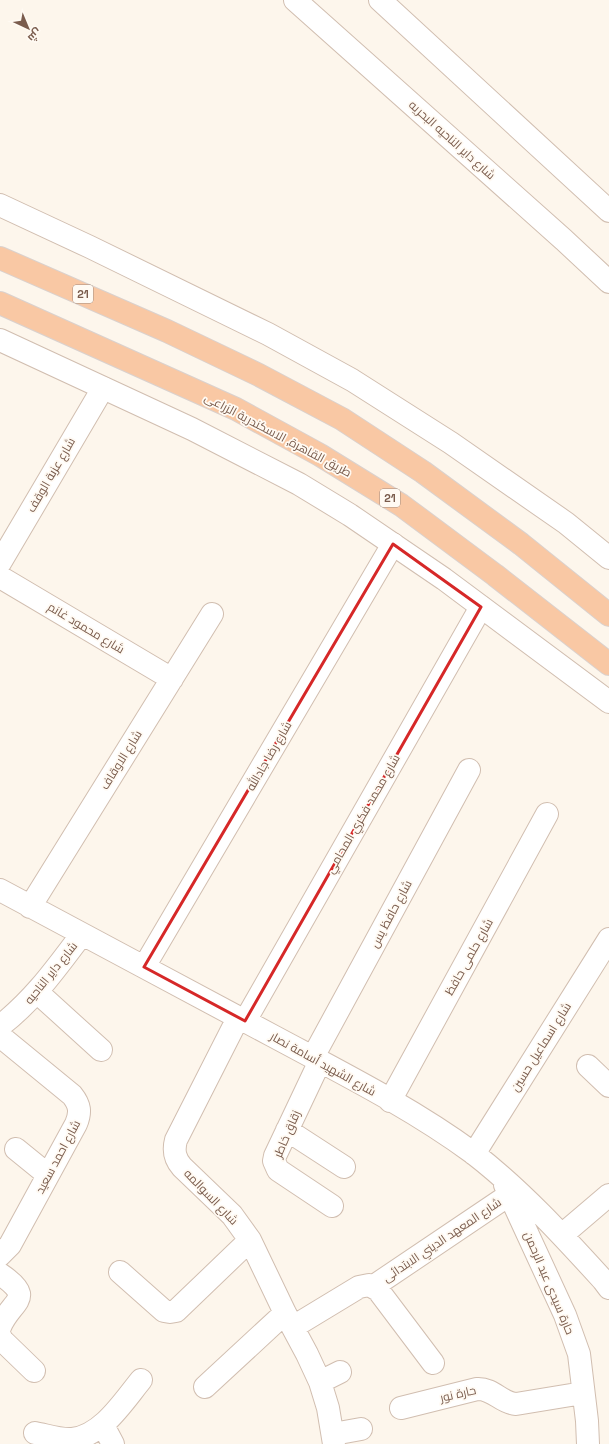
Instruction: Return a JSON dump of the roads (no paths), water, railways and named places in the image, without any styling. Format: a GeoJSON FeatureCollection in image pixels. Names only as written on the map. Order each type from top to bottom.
{"type":"FeatureCollection","features":[{"type":"Feature","properties":{"kind":"highway","name":"21"},"geometry":{"type":"LineString","coordinates":[[0,258],[167,331],[259,375],[342,419],[423,472],[503,530],[609,615]]}},
{"type":"Feature","properties":{"kind":"highway","name":"طريق القاهرة, الاسكندرية الزراعى"},"geometry":{"type":"LineString","coordinates":[[0,303],[236,409],[320,455],[402,505],[609,664]]}},
{"type":"Feature","properties":{"kind":"street","name":"شارع داير الناحيه البحريه"},"geometry":{"type":"LineString","coordinates":[[295,0],[609,282]]}},
{"type":"Feature","properties":{"kind":"street"},"geometry":{"type":"LineString","coordinates":[[380,0],[609,211]]}},
{"type":"Feature","properties":{"kind":"street"},"geometry":{"type":"LineString","coordinates":[[0,205],[268,334],[352,380],[451,443],[566,523],[609,558]]}},
{"type":"Feature","properties":{"kind":"street"},"geometry":{"type":"LineString","coordinates":[[0,340],[192,429],[299,484],[393,544],[609,702]]}},
{"type":"Feature","properties":{"kind":"street","name":"شارع عزبة الوقف"},"geometry":{"type":"LineString","coordinates":[[0,563],[103,388]]}},
{"type":"Feature","properties":{"kind":"street","name":"شارع رضا جادالله"},"geometry":{"type":"LineString","coordinates":[[144,967],[393,544]]}},
{"type":"Feature","properties":{"kind":"street","name":"شارع محمود غانم"},"geometry":{"type":"LineString","coordinates":[[0,577],[172,679]]}},
{"type":"Feature","properties":{"kind":"street","name":"شارع محمد فكري المحامي"},"geometry":{"type":"LineString","coordinates":[[242,1019],[481,607]]}},
{"type":"Feature","properties":{"kind":"street","name":"شارع الاوقاف"},"geometry":{"type":"LineString","coordinates":[[30,907],[212,614]]}},
{"type":"Feature","properties":{"kind":"street","name":"شارع حافظ يس"},"geometry":{"type":"LineString","coordinates":[[316,1059],[469,770]]}},
{"type":"Feature","properties":{"kind":"street","name":"شارع حلمى حافظ"},"geometry":{"type":"LineString","coordinates":[[390,1101],[547,814]]}},
{"type":"Feature","properties":{"kind":"street","name":"شارع الشهيد أسامة نصار"},"geometry":{"type":"LineString","coordinates":[[0,890],[316,1059],[447,1135],[500,1175],[532,1204],[609,1288]]}},
{"type":"Feature","properties":{"kind":"street","name":"شارع داير الناحيه"},"geometry":{"type":"LineString","coordinates":[[0,1026],[24,1006],[37,992],[82,934]]}},
{"type":"Feature","properties":{"kind":"street","name":"شارع اسماعيل حسين"},"geometry":{"type":"LineString","coordinates":[[474,1154],[609,939]]}},
{"type":"Feature","properties":{"kind":"street"},"geometry":{"type":"LineString","coordinates":[[37,992],[101,1050]]}},
{"type":"Feature","properties":{"kind":"street","name":"شارع السوالمه"},"geometry":{"type":"LineString","coordinates":[[242,1019],[176,1140],[174,1155],[178,1162],[232,1215],[250,1240],[320,1382],[328,1408],[334,1439]]}},
{"type":"Feature","properties":{"kind":"street","name":"شارع احمد سعيد"},"geometry":{"type":"LineString","coordinates":[[0,1036],[72,1096],[77,1102],[79,1109],[79,1116],[76,1124],[10,1245],[0,1255]]}},
{"type":"Feature","properties":{"kind":"street","name":"زقاق خاطر"},"geometry":{"type":"LineString","coordinates":[[316,1059],[274,1161],[275,1166],[282,1173],[332,1206]]}},
{"type":"Feature","properties":{"kind":"street"},"geometry":{"type":"LineString","coordinates":[[588,1066],[609,1086]]}},
{"type":"Feature","properties":{"kind":"street"},"geometry":{"type":"LineString","coordinates":[[287,1130],[344,1167]]}},
{"type":"Feature","properties":{"kind":"street"},"geometry":{"type":"LineString","coordinates":[[16,1149],[48,1175]]}},
{"type":"Feature","properties":{"kind":"street","name":"حارة سيدى عبد الرحمن"},"geometry":{"type":"LineString","coordinates":[[500,1175],[566,1315],[579,1354],[587,1421],[588,1444]]}},
{"type":"Feature","properties":{"kind":"street","name":"شارع المعهد الديني الابتدائى"},"geometry":{"type":"LineString","coordinates":[[374,1286],[509,1194]]}},
{"type":"Feature","properties":{"kind":"street"},"geometry":{"type":"LineString","coordinates":[[562,1235],[609,1195]]}},
{"type":"Feature","properties":{"kind":"street"},"geometry":{"type":"LineString","coordinates":[[120,1272],[164,1311],[176,1311],[250,1240]]}},
{"type":"Feature","properties":{"kind":"street"},"geometry":{"type":"LineString","coordinates":[[0,1274],[14,1284],[18,1289],[19,1295],[18,1301],[0,1327]]}},
{"type":"Feature","properties":{"kind":"street"},"geometry":{"type":"LineString","coordinates":[[205,1387],[289,1320],[359,1286],[374,1286],[378,1290],[433,1363]]}},
{"type":"Feature","properties":{"kind":"street"},"geometry":{"type":"LineString","coordinates":[[0,1336],[2,1340],[34,1371]]}},
{"type":"Feature","properties":{"kind":"street"},"geometry":{"type":"LineString","coordinates":[[320,1382],[340,1372]]}},
{"type":"Feature","properties":{"kind":"street"},"geometry":{"type":"LineString","coordinates":[[35,1433],[71,1439],[88,1435],[103,1425],[141,1380]]}},
{"type":"Feature","properties":{"kind":"street","name":"حارة نور"},"geometry":{"type":"LineString","coordinates":[[401,1408],[477,1388],[487,1389],[507,1402],[516,1404],[583,1393]]}},
{"type":"Feature","properties":{"kind":"street"},"geometry":{"type":"LineString","coordinates":[[103,1425],[113,1444]]}},
{"type":"Feature","properties":{"kind":"street"},"geometry":{"type":"LineString","coordinates":[[334,1439],[361,1429]]}}]}
